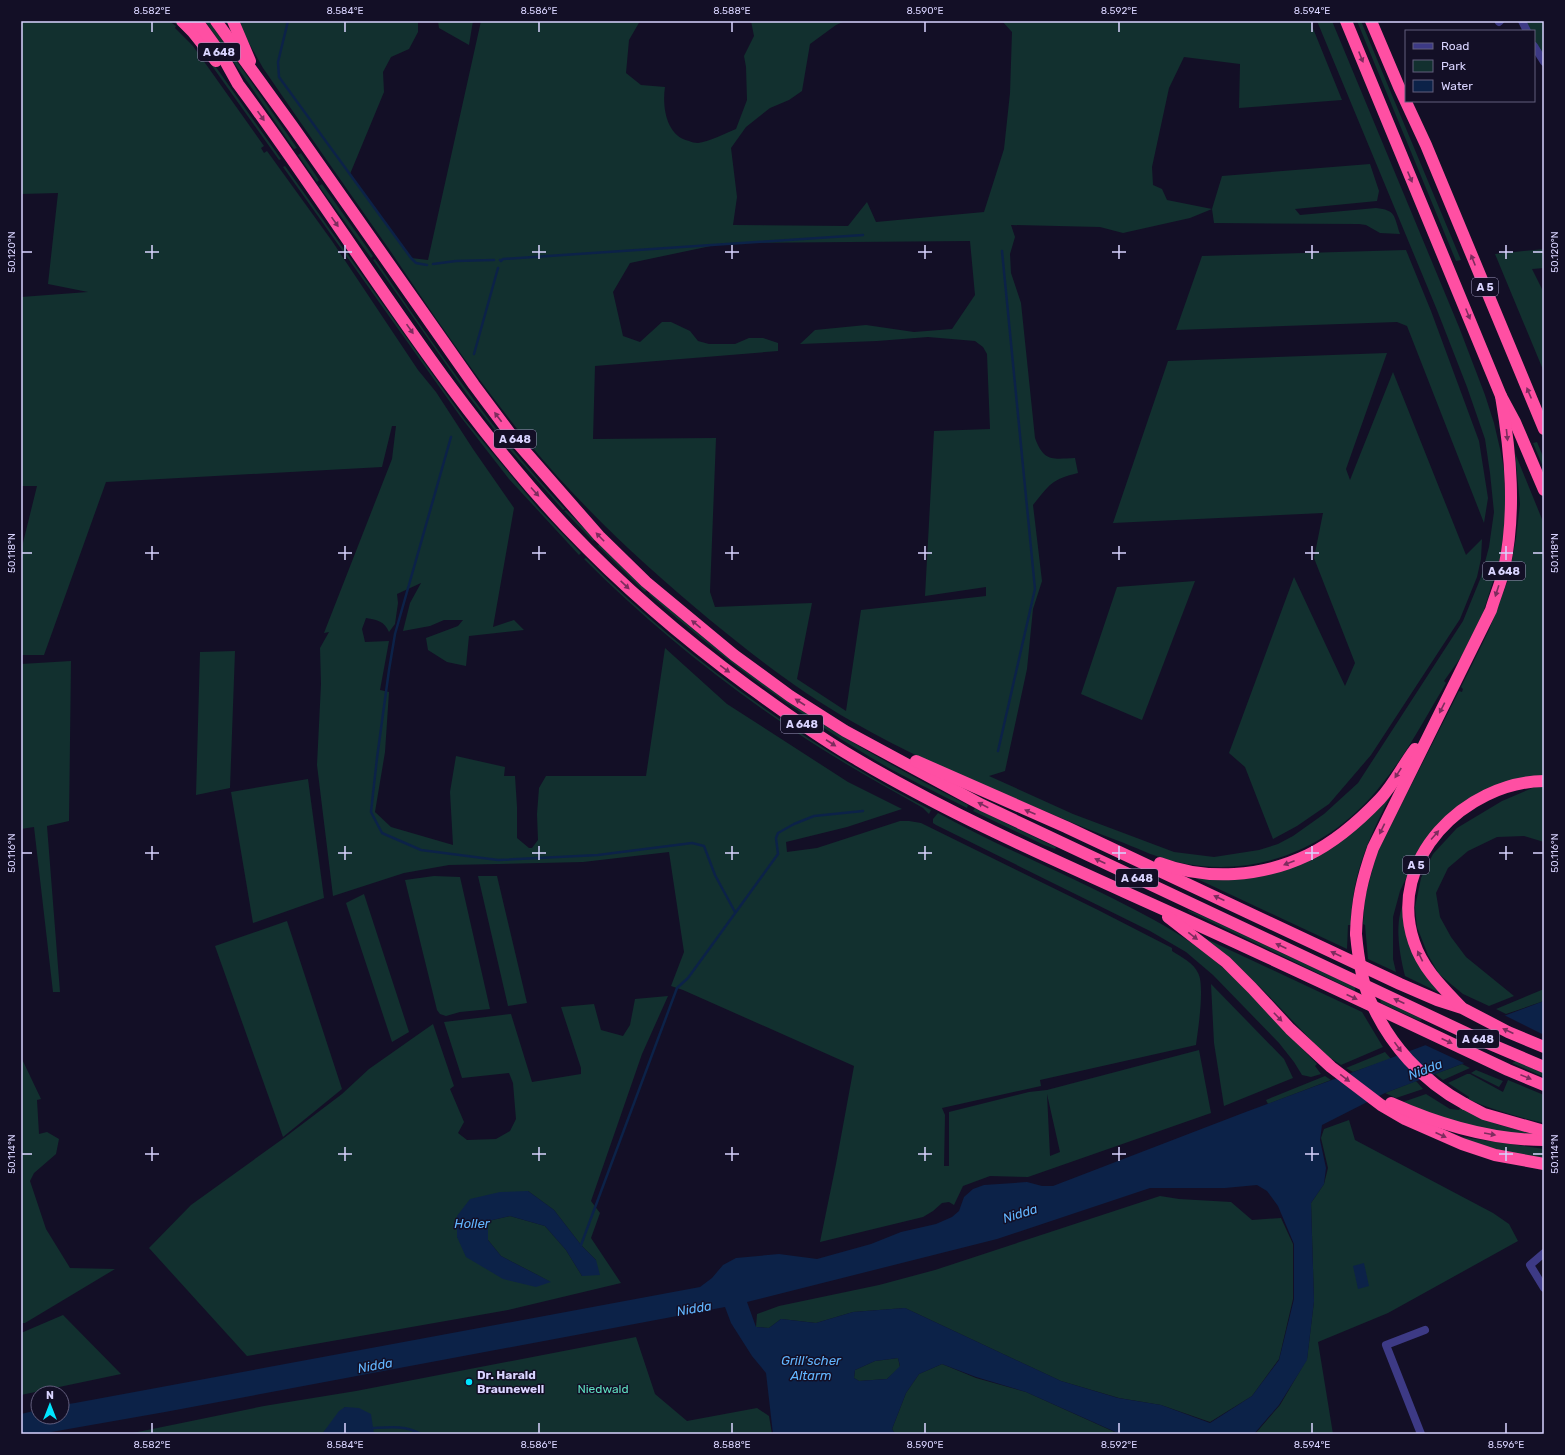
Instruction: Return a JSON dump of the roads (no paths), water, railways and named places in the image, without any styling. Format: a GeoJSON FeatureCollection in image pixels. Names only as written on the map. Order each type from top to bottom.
{"type":"FeatureCollection","features":[{"type":"Feature","properties":{"kind":"highway"},"geometry":{"type":"LineString","coordinates":[[182,21],[193,32],[216,62],[238,84]]}},
{"type":"Feature","properties":{"kind":"highway","name":"A 648"},"geometry":{"type":"LineString","coordinates":[[197,21],[223,58],[238,84],[456,395],[504,456],[569,530],[647,606],[712,659],[784,712],[857,759],[929,799],[1508,1070],[1544,1085]]}},
{"type":"Feature","properties":{"kind":"highway","name":"A 648"},"geometry":{"type":"LineString","coordinates":[[216,21],[293,126],[474,385],[515,440],[599,536],[646,582],[734,656],[790,696],[845,731],[990,808],[1434,1018],[1523,1059],[1544,1067]]}},
{"type":"Feature","properties":{"kind":"highway"},"geometry":{"type":"LineString","coordinates":[[233,21],[258,78]]}},
{"type":"Feature","properties":{"kind":"highway","name":"A 5"},"geometry":{"type":"LineString","coordinates":[[1346,21],[1501,396],[1515,422],[1544,490]]}},
{"type":"Feature","properties":{"kind":"highway","name":"A 5"},"geometry":{"type":"LineString","coordinates":[[1372,21],[1405,100]]}},
{"type":"Feature","properties":{"kind":"highway","name":"A 5"},"geometry":{"type":"LineString","coordinates":[[1406,102],[1426,145],[1544,429]]}},
{"type":"Feature","properties":{"kind":"highway","name":"A 648"},"geometry":{"type":"LineString","coordinates":[[1066,827],[1093,836],[1168,867],[1185,871],[1213,874],[1238,874],[1261,871],[1281,866],[1309,855],[1339,836],[1381,798],[1430,731],[1491,610],[1504,571],[1510,537],[1512,505],[1509,457],[1501,396]]}},
{"type":"Feature","properties":{"kind":"highway","name":"A 648"},"geometry":{"type":"LineString","coordinates":[[845,731],[906,756],[995,797],[1066,827],[1400,984],[1437,1000],[1462,1008],[1508,1032],[1544,1047]]}},
{"type":"Feature","properties":{"kind":"highway"},"geometry":{"type":"LineString","coordinates":[[1430,731],[1370,854],[1360,888],[1356,934],[1359,962],[1364,980],[1370,999],[1399,1050],[1430,1082],[1450,1096],[1484,1114],[1544,1131]]}},
{"type":"Feature","properties":{"kind":"highway","name":"A 5"},"geometry":{"type":"LineString","coordinates":[[1462,1008],[1427,970],[1413,941],[1408,909],[1409,890],[1414,871],[1431,839],[1459,812],[1474,802],[1503,788],[1544,781]]}},
{"type":"Feature","properties":{"kind":"highway"},"geometry":{"type":"LineString","coordinates":[[1152,904],[1226,962],[1290,1029],[1331,1067],[1359,1088],[1462,1144],[1495,1155],[1544,1164]]}},
{"type":"Feature","properties":{"kind":"highway"},"geometry":{"type":"LineString","coordinates":[[1409,1116],[1509,1137],[1544,1140]]}},
{"type":"Feature","properties":{"kind":"street"},"geometry":{"type":"LineString","coordinates":[[1522,21],[1526,30]]}},
{"type":"Feature","properties":{"kind":"street"},"geometry":{"type":"LineString","coordinates":[[1535,48],[1544,62]]}},
{"type":"Feature","properties":{"kind":"street"},"geometry":{"type":"LineString","coordinates":[[1544,1253],[1530,1265],[1544,1288]]}},
{"type":"Feature","properties":{"kind":"street"},"geometry":{"type":"LineString","coordinates":[[1421,1434],[1386,1345],[1425,1330]]}},
{"type":"Feature","properties":{"kind":"water"},"geometry":{"type":"Polygon","coordinates":[[[1544,1001],[1544,1033],[1385,1093],[1322,1125],[1320,1140],[1326,1168],[1324,1184],[1311,1203],[1314,1301],[1307,1360],[1279,1405],[1254,1434],[1120,1434],[1026,1392],[976,1377],[942,1364],[919,1374],[906,1393],[892,1429],[895,1434],[773,1434],[766,1373],[752,1356],[731,1323],[725,1307],[165,1412],[40,1434],[21,1434],[21,1414],[30,1412],[30,1425],[70,1425],[70,1404],[700,1287],[712,1278],[723,1265],[736,1258],[779,1254],[817,1259],[871,1244],[901,1232],[936,1224],[952,1217],[959,1211],[964,1197],[973,1189],[984,1185],[1027,1182],[1042,1186],[1053,1186],[1243,1113],[1544,1001]],[[1257,1185],[1225,1188],[1150,1188],[997,1239],[747,1302],[756,1327],[769,1328],[781,1319],[816,1323],[853,1312],[905,1308],[1061,1381],[1118,1398],[1161,1405],[1210,1423],[1252,1396],[1279,1360],[1294,1299],[1294,1244],[1278,1206],[1267,1191],[1257,1185]],[[898,1358],[875,1361],[855,1370],[854,1378],[859,1381],[887,1379],[900,1366],[898,1358]]]}},
{"type":"Feature","properties":{"kind":"water","name":"Holler"},"geometry":{"type":"Polygon","coordinates":[[[528,1191],[554,1210],[581,1245],[596,1260],[600,1275],[582,1276],[566,1250],[545,1226],[510,1216],[488,1221],[488,1240],[501,1256],[551,1282],[536,1287],[503,1279],[466,1257],[457,1237],[457,1216],[470,1199],[500,1192],[528,1191]]]}},
{"type":"Feature","properties":{"kind":"water"},"geometry":{"type":"Polygon","coordinates":[[[1364,1263],[1369,1286],[1358,1289],[1353,1266],[1364,1263]]]}},
{"type":"Feature","properties":{"kind":"water"},"geometry":{"type":"Polygon","coordinates":[[[345,1407],[359,1408],[371,1414],[374,1434],[322,1434],[339,1411],[345,1407]]]}},
{"type":"Feature","properties":{"kind":"waterway"},"geometry":{"type":"LineString","coordinates":[[288,21],[278,62],[279,77],[411,258],[416,263],[427,265]]}},
{"type":"Feature","properties":{"kind":"waterway"},"geometry":{"type":"LineString","coordinates":[[500,260],[863,235]]}},
{"type":"Feature","properties":{"kind":"waterway"},"geometry":{"type":"LineString","coordinates":[[998,751],[1035,589],[1002,251]]}},
{"type":"Feature","properties":{"kind":"waterway"},"geometry":{"type":"LineString","coordinates":[[433,264],[456,261],[494,260]]}},
{"type":"Feature","properties":{"kind":"waterway"},"geometry":{"type":"LineString","coordinates":[[474,354],[498,268]]}},
{"type":"Feature","properties":{"kind":"waterway"},"geometry":{"type":"LineString","coordinates":[[451,437],[395,634],[377,758],[371,812],[382,833],[421,850],[498,860],[598,855],[692,843],[704,846],[715,875],[735,912]]}},
{"type":"Feature","properties":{"kind":"waterway"},"geometry":{"type":"LineString","coordinates":[[581,1245],[677,988],[688,978],[778,854],[776,838],[778,833],[794,824],[814,816],[863,811]]}},
{"type":"Feature","properties":{"kind":"waterway"},"geometry":{"type":"LineString","coordinates":[[373,1428],[403,1428],[421,1434]]}},
{"type":"Feature","properties":{"kind":"place","name":"Dr. Harald Braunewell"},"geometry":{"type":"Point","coordinates":[469,1382]}},
{"type":"Feature","properties":{"kind":"water label","name":"Nidda"},"geometry":{"type":"Point","coordinates":[1425,1069]}},
{"type":"Feature","properties":{"kind":"water label","name":"Nidda"},"geometry":{"type":"Point","coordinates":[1020,1213]}},
{"type":"Feature","properties":{"kind":"water label","name":"Nidda"},"geometry":{"type":"Point","coordinates":[694,1308]}},
{"type":"Feature","properties":{"kind":"water label","name":"Nidda"},"geometry":{"type":"Point","coordinates":[375,1365]}},
{"type":"Feature","properties":{"kind":"water label","name":"Grill’scher Altarm"},"geometry":{"type":"Point","coordinates":[811,1368]}},
{"type":"Feature","properties":{"kind":"park label","name":"Niedwald"},"geometry":{"type":"Point","coordinates":[603,1389]}}]}
